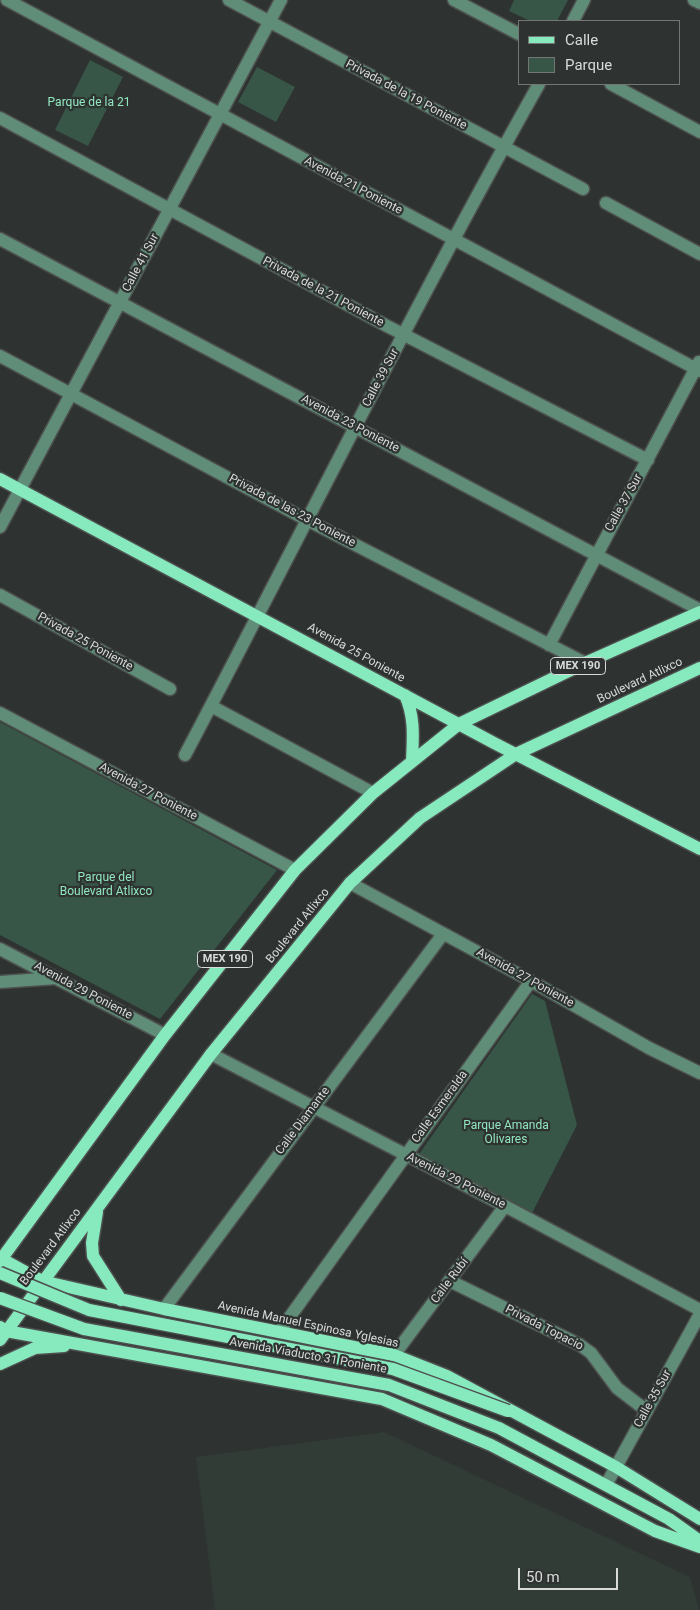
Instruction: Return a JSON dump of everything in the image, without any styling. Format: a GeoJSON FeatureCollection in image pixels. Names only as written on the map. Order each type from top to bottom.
{"type":"FeatureCollection","features":[{"type":"Feature","properties":{"kind":"main road","name":"Avenida 25 Poniente"},"geometry":{"type":"LineString","coordinates":[[0,479],[459,724],[700,849]]}},
{"type":"Feature","properties":{"kind":"main road","name":"MEX 190"},"geometry":{"type":"LineString","coordinates":[[1,1259],[166,1035],[295,870],[373,793],[459,724],[585,663],[700,611]]}},
{"type":"Feature","properties":{"kind":"main road","name":"Boulevard Atlixco"},"geometry":{"type":"LineString","coordinates":[[2,1333],[98,1209],[212,1054],[350,883],[420,818],[516,754],[700,668]]}},
{"type":"Feature","properties":{"kind":"main road"},"geometry":{"type":"LineString","coordinates":[[405,695],[410,706],[414,729],[412,761]]}},
{"type":"Feature","properties":{"kind":"main road"},"geometry":{"type":"LineString","coordinates":[[98,1209],[92,1243],[93,1256],[121,1300]]}},
{"type":"Feature","properties":{"kind":"main road","name":"Avenida Manuel Espinosa Yglesias"},"geometry":{"type":"LineString","coordinates":[[1,1259],[42,1281],[121,1300],[394,1355],[447,1376],[508,1411],[616,1467],[700,1519]]}},
{"type":"Feature","properties":{"kind":"main road","name":"Avenida Viaducto 31 Poniente"},"geometry":{"type":"LineString","coordinates":[[0,1273],[89,1310],[393,1369],[508,1411]]}},
{"type":"Feature","properties":{"kind":"main road","name":"Avenida Viaducto 31 Poniente"},"geometry":{"type":"LineString","coordinates":[[0,1298],[84,1329],[389,1385],[499,1428],[669,1519],[700,1541]]}},
{"type":"Feature","properties":{"kind":"main road"},"geometry":{"type":"LineString","coordinates":[[140,1355],[164,1309]]}},
{"type":"Feature","properties":{"kind":"main road"},"geometry":{"type":"LineString","coordinates":[[2,1333],[89,1345],[382,1399],[491,1445],[655,1531],[700,1547]]}},
{"type":"Feature","properties":{"kind":"main road"},"geometry":{"type":"LineString","coordinates":[[0,1364],[35,1348],[89,1345]]}},
{"type":"Feature","properties":{"kind":"street","name":"Avenida 21 Poniente"},"geometry":{"type":"LineString","coordinates":[[8,0],[454,240],[699,367]]}},
{"type":"Feature","properties":{"kind":"street","name":"Privada de la 19 Poniente"},"geometry":{"type":"LineString","coordinates":[[229,0],[583,189]]}},
{"type":"Feature","properties":{"kind":"street","name":"Calle 41 Sur"},"geometry":{"type":"LineString","coordinates":[[0,526],[281,0]]}},
{"type":"Feature","properties":{"kind":"street"},"geometry":{"type":"LineString","coordinates":[[454,0],[518,33]]}},
{"type":"Feature","properties":{"kind":"street"},"geometry":{"type":"LineString","coordinates":[[574,20],[584,0]]}},
{"type":"Feature","properties":{"kind":"street"},"geometry":{"type":"LineString","coordinates":[[694,0],[700,3]]}},
{"type":"Feature","properties":{"kind":"street","name":"Calle 39 Sur"},"geometry":{"type":"LineString","coordinates":[[185,755],[309,520],[355,427],[538,85]]}},
{"type":"Feature","properties":{"kind":"street"},"geometry":{"type":"LineString","coordinates":[[613,85],[700,132]]}},
{"type":"Feature","properties":{"kind":"street","name":"Privada de la 21 Poniente"},"geometry":{"type":"LineString","coordinates":[[0,118],[404,335],[648,460]]}},
{"type":"Feature","properties":{"kind":"street"},"geometry":{"type":"LineString","coordinates":[[606,202],[700,254]]}},
{"type":"Feature","properties":{"kind":"street","name":"Avenida 23 Poniente"},"geometry":{"type":"LineString","coordinates":[[0,239],[596,554],[700,611]]}},
{"type":"Feature","properties":{"kind":"street","name":"Privada de las 23 Poniente"},"geometry":{"type":"LineString","coordinates":[[0,356],[70,395],[585,663]]}},
{"type":"Feature","properties":{"kind":"street","name":"Calle 37 Sur"},"geometry":{"type":"LineString","coordinates":[[549,645],[596,554],[699,367]]}},
{"type":"Feature","properties":{"kind":"street","name":"Privada 25 Poniente"},"geometry":{"type":"LineString","coordinates":[[0,595],[170,689]]}},
{"type":"Feature","properties":{"kind":"street"},"geometry":{"type":"LineString","coordinates":[[211,706],[373,793]]}},
{"type":"Feature","properties":{"kind":"street","name":"Avenida 27 Poniente"},"geometry":{"type":"LineString","coordinates":[[0,713],[295,870]]}},
{"type":"Feature","properties":{"kind":"street","name":"Avenida 27 Poniente"},"geometry":{"type":"LineString","coordinates":[[350,883],[531,980],[649,1048],[700,1073]]}},
{"type":"Feature","properties":{"kind":"street","name":"Calle Diamante"},"geometry":{"type":"LineString","coordinates":[[164,1309],[443,934]]}},
{"type":"Feature","properties":{"kind":"street","name":"Avenida 29 Poniente"},"geometry":{"type":"LineString","coordinates":[[0,948],[166,1035]]}},
{"type":"Feature","properties":{"kind":"street"},"geometry":{"type":"LineString","coordinates":[[0,982],[58,978]]}},
{"type":"Feature","properties":{"kind":"street","name":"Calle Esmeralda"},"geometry":{"type":"LineString","coordinates":[[279,1332],[531,980]]}},
{"type":"Feature","properties":{"kind":"street","name":"Avenida 29 Poniente"},"geometry":{"type":"LineString","coordinates":[[212,1054],[505,1206],[700,1312]]}},
{"type":"Feature","properties":{"kind":"street","name":"Calle Rubí"},"geometry":{"type":"LineString","coordinates":[[394,1355],[505,1206]]}},
{"type":"Feature","properties":{"kind":"street","name":"Privada Topacio"},"geometry":{"type":"LineString","coordinates":[[450,1281],[580,1345],[591,1353],[617,1388],[647,1411]]}},
{"type":"Feature","properties":{"kind":"street","name":"Calle 35 Sur"},"geometry":{"type":"LineString","coordinates":[[606,1485],[700,1312]]}},
{"type":"Feature","properties":{"kind":"shaded area"},"geometry":{"type":"Polygon","coordinates":[[[384,1432],[690,1577],[699,1610],[215,1610],[196,1457],[384,1432]]]}},
{"type":"Feature","properties":{"kind":"green space"},"geometry":{"type":"Polygon","coordinates":[[[514,0],[568,0],[558,20],[528,20],[509,11],[514,0]]]}},
{"type":"Feature","properties":{"kind":"green space","name":"Parque de la 21"},"geometry":{"type":"Polygon","coordinates":[[[90,60],[123,77],[88,146],[55,130],[90,60]]]}},
{"type":"Feature","properties":{"kind":"green space"},"geometry":{"type":"Polygon","coordinates":[[[257,67],[295,87],[276,122],[238,102],[257,67]]]}},
{"type":"Feature","properties":{"kind":"green space","name":"Parque del Boulevard Atlixco"},"geometry":{"type":"Polygon","coordinates":[[[0,722],[277,870],[160,1019],[0,935],[0,722]]]}},
{"type":"Feature","properties":{"kind":"green space","name":"Parque Amanda Olivares"},"geometry":{"type":"Polygon","coordinates":[[[532,994],[545,1001],[577,1125],[531,1215],[417,1157],[532,994]]]}}]}
